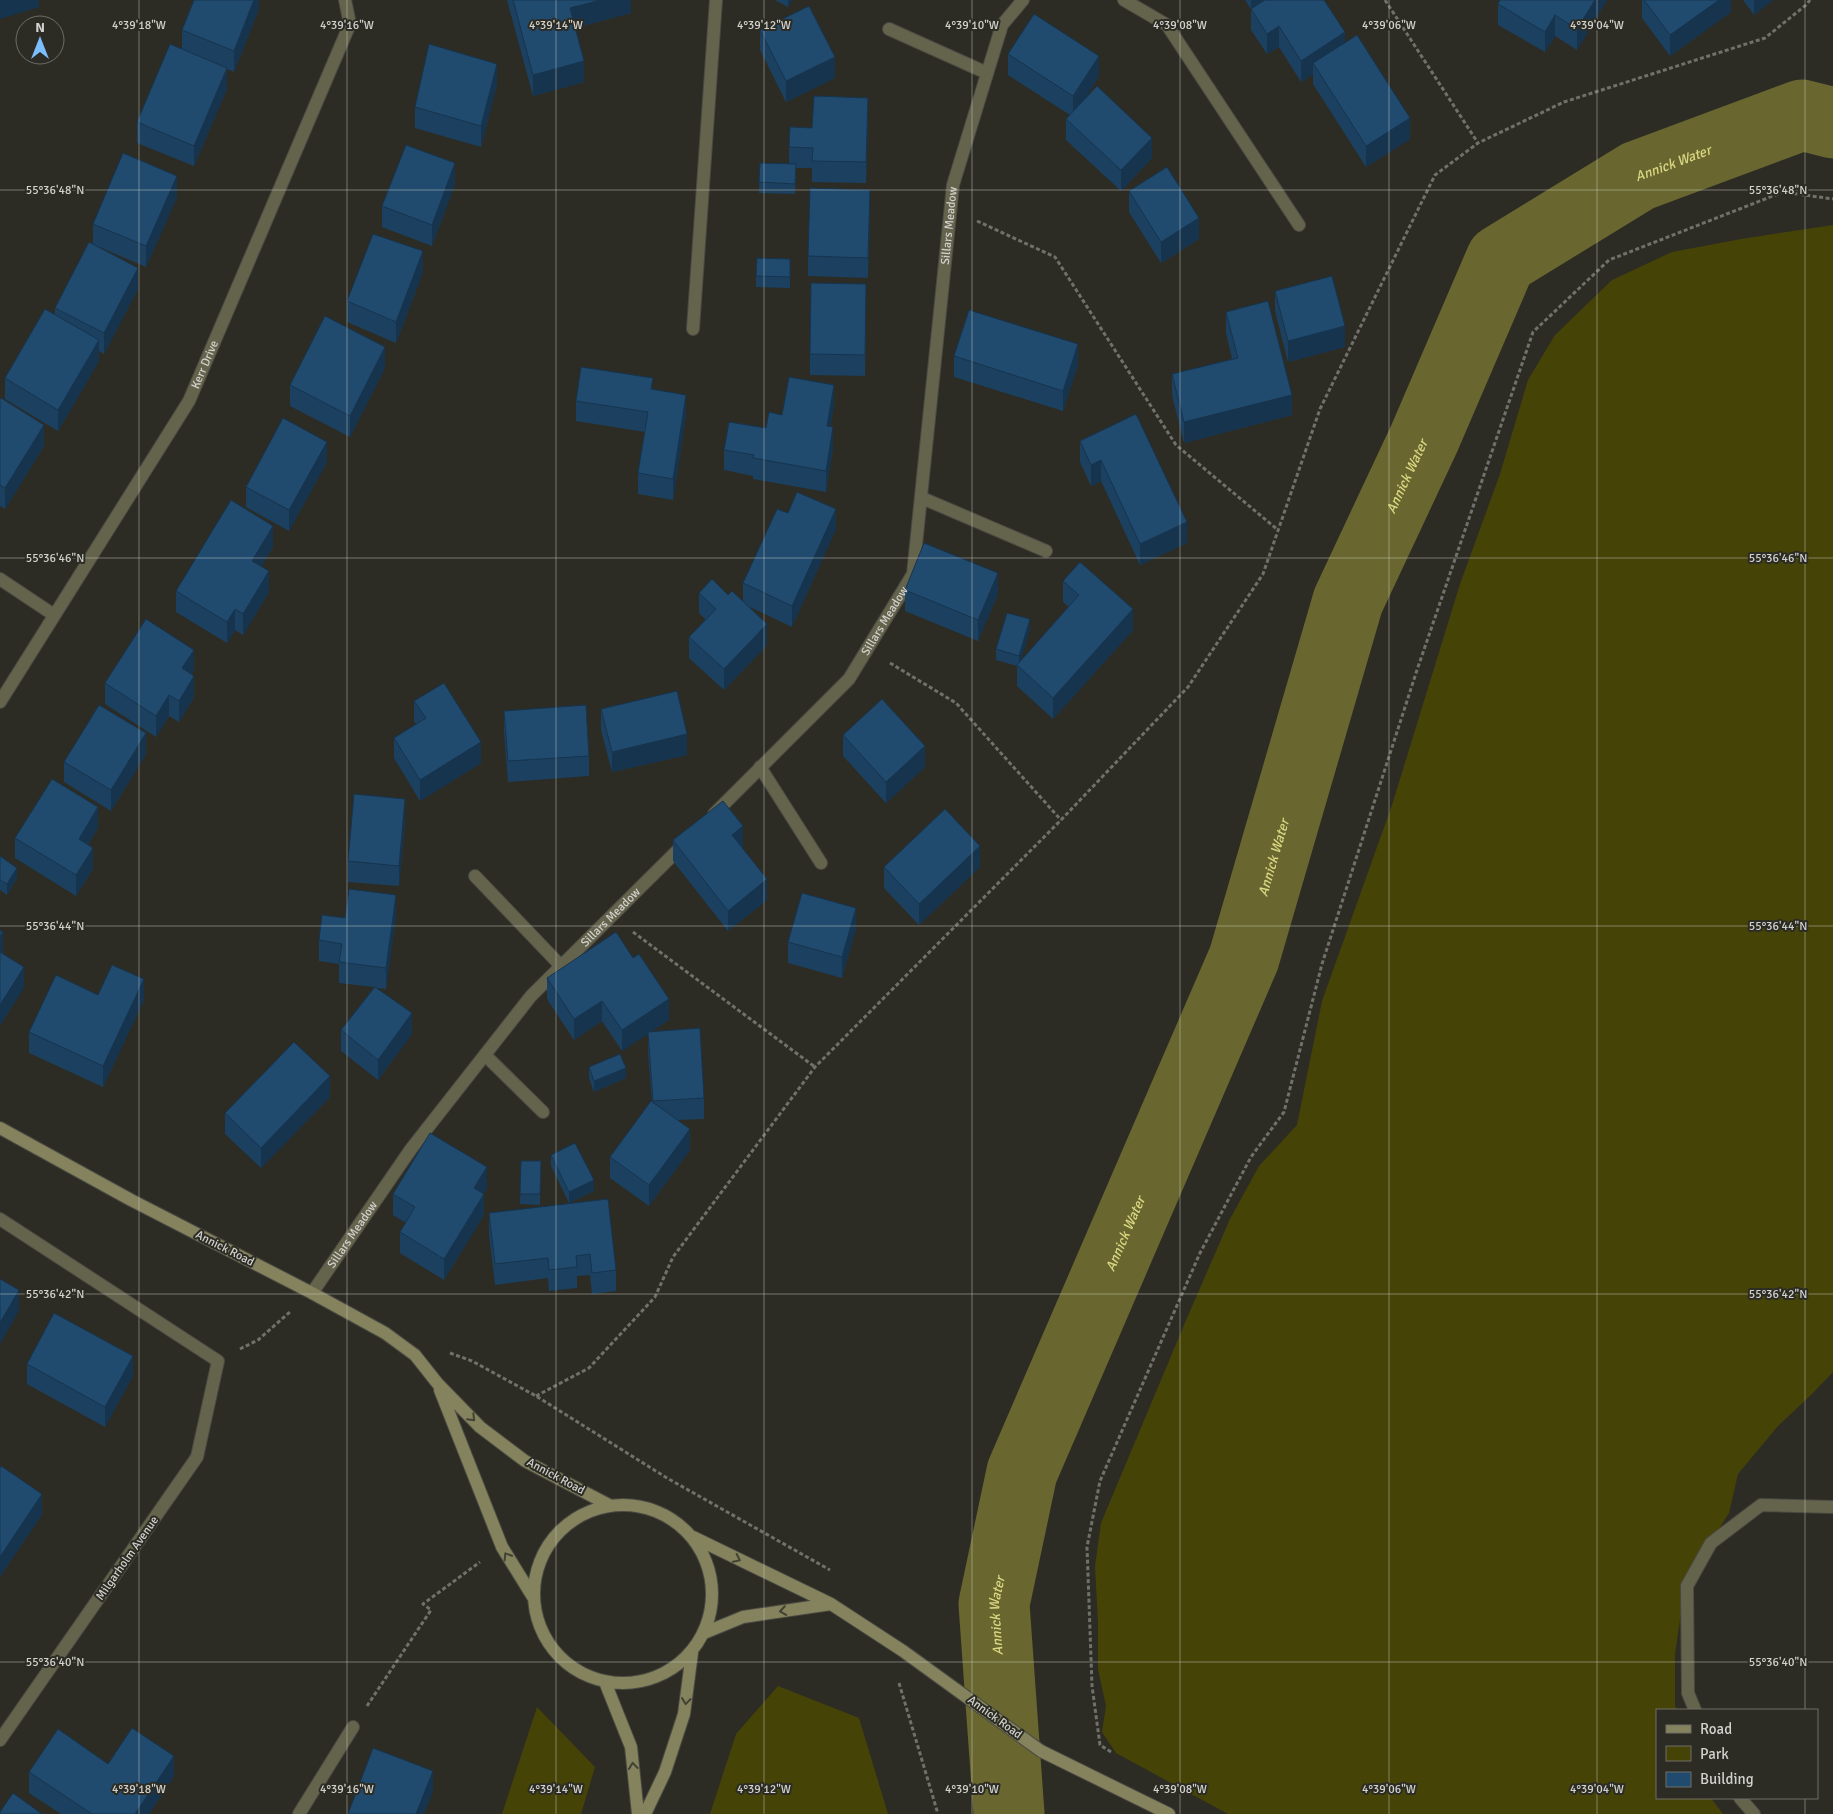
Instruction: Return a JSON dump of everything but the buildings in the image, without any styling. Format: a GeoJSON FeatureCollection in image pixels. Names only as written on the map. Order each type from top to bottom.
{"type":"FeatureCollection","features":[{"type":"Feature","properties":{"kind":"main road","name":"Annick Road"},"geometry":{"type":"LineString","coordinates":[[0,1128],[131,1200],[312,1293],[385,1333],[416,1355],[438,1384],[480,1427],[525,1460],[609,1505]]}},
{"type":"Feature","properties":{"kind":"main road","name":"Annick Road"},"geometry":{"type":"LineString","coordinates":[[438,1384],[502,1547],[533,1597]]}},
{"type":"Feature","properties":{"kind":"main road"},"geometry":{"type":"LineString","coordinates":[[632,1504],[663,1513],[680,1524],[693,1537],[710,1571],[713,1603],[704,1633],[692,1653],[675,1667],[658,1676],[633,1683],[605,1682],[578,1672],[554,1652],[540,1627],[533,1597],[535,1572],[547,1545],[572,1520],[609,1505],[632,1504]]}},
{"type":"Feature","properties":{"kind":"main road","name":"Annick Road"},"geometry":{"type":"LineString","coordinates":[[693,1537],[831,1604],[888,1643],[903,1651],[1042,1751],[1169,1814]]}},
{"type":"Feature","properties":{"kind":"main road"},"geometry":{"type":"LineString","coordinates":[[704,1633],[743,1618],[831,1604]]}},
{"type":"Feature","properties":{"kind":"main road"},"geometry":{"type":"LineString","coordinates":[[645,1814],[665,1772],[684,1714],[692,1653]]}},
{"type":"Feature","properties":{"kind":"main road"},"geometry":{"type":"LineString","coordinates":[[605,1682],[631,1747],[638,1814]]}},
{"type":"Feature","properties":{"kind":"street","name":"Kerr Drive"},"geometry":{"type":"LineString","coordinates":[[0,702],[189,402],[350,24],[345,0]]}},
{"type":"Feature","properties":{"kind":"street"},"geometry":{"type":"LineString","coordinates":[[693,329],[716,0]]}},
{"type":"Feature","properties":{"kind":"street","name":"Sillars Meadow"},"geometry":{"type":"LineString","coordinates":[[312,1293],[411,1149],[531,996],[849,679],[913,574],[953,185],[1002,25],[1022,0]]}},
{"type":"Feature","properties":{"kind":"street"},"geometry":{"type":"LineString","coordinates":[[1124,0],[1167,25],[1299,225]]}},
{"type":"Feature","properties":{"kind":"street"},"geometry":{"type":"LineString","coordinates":[[889,29],[987,73]]}},
{"type":"Feature","properties":{"kind":"street"},"geometry":{"type":"LineString","coordinates":[[922,498],[1046,550]]}},
{"type":"Feature","properties":{"kind":"street"},"geometry":{"type":"LineString","coordinates":[[0,579],[54,615]]}},
{"type":"Feature","properties":{"kind":"street"},"geometry":{"type":"LineString","coordinates":[[760,767],[821,863]]}},
{"type":"Feature","properties":{"kind":"street"},"geometry":{"type":"LineString","coordinates":[[475,876],[561,966]]}},
{"type":"Feature","properties":{"kind":"street"},"geometry":{"type":"LineString","coordinates":[[485,1054],[543,1112]]}},
{"type":"Feature","properties":{"kind":"street"},"geometry":{"type":"LineString","coordinates":[[0,1219],[218,1360]]}},
{"type":"Feature","properties":{"kind":"street","name":"Milgarholm Avenue"},"geometry":{"type":"LineString","coordinates":[[0,1740],[197,1457],[218,1360]]}},
{"type":"Feature","properties":{"kind":"street"},"geometry":{"type":"LineString","coordinates":[[1695,1709],[1688,1693],[1687,1586],[1711,1543],[1761,1505],[1833,1506]]}},
{"type":"Feature","properties":{"kind":"street"},"geometry":{"type":"LineString","coordinates":[[298,1814],[353,1727]]}},
{"type":"Feature","properties":{"kind":"street"},"geometry":{"type":"LineString","coordinates":[[1741,1799],[1754,1814]]}},
{"type":"Feature","properties":{"kind":"path"},"geometry":{"type":"LineString","coordinates":[[1385,0],[1478,142]]}},
{"type":"Feature","properties":{"kind":"path"},"geometry":{"type":"LineString","coordinates":[[536,1396],[589,1368],[655,1297],[673,1256],[815,1067],[1061,820],[1188,687],[1263,574],[1320,409],[1435,175],[1478,142],[1564,102],[1765,38],[1806,6],[1810,0]]}},
{"type":"Feature","properties":{"kind":"path"},"geometry":{"type":"LineString","coordinates":[[1109,1784],[1124,1761],[1100,1745],[1092,1686],[1087,1547],[1100,1481],[1200,1253],[1251,1156],[1284,1112],[1325,955],[1420,660],[1533,332],[1609,260],[1783,192],[1833,199]]}},
{"type":"Feature","properties":{"kind":"path"},"geometry":{"type":"LineString","coordinates":[[951,209],[1055,257],[1176,445],[1278,530]]}},
{"type":"Feature","properties":{"kind":"path"},"geometry":{"type":"LineString","coordinates":[[867,649],[956,703],[1061,820]]}},
{"type":"Feature","properties":{"kind":"path"},"geometry":{"type":"LineString","coordinates":[[612,916],[815,1067]]}},
{"type":"Feature","properties":{"kind":"path"},"geometry":{"type":"LineString","coordinates":[[218,1360],[258,1340],[312,1293]]}},
{"type":"Feature","properties":{"kind":"path"},"geometry":{"type":"LineString","coordinates":[[444,1351],[472,1360],[536,1396],[667,1478],[836,1574],[842,1612]]}},
{"type":"Feature","properties":{"kind":"path"},"geometry":{"type":"LineString","coordinates":[[353,1727],[431,1610],[422,1604],[502,1547]]}},
{"type":"Feature","properties":{"kind":"path"},"geometry":{"type":"LineString","coordinates":[[888,1643],[938,1814]]}},
{"type":"Feature","properties":{"kind":"green space"},"geometry":{"type":"Polygon","coordinates":[[[1833,225],[1833,1372],[1778,1426],[1738,1474],[1729,1513],[1702,1556],[1682,1606],[1675,1654],[1677,1709],[1656,1709],[1656,1799],[1712,1799],[1723,1814],[1228,1814],[1116,1753],[1102,1732],[1106,1706],[1098,1669],[1095,1566],[1101,1523],[1230,1219],[1259,1166],[1297,1125],[1322,1001],[1392,805],[1460,584],[1500,474],[1528,380],[1555,335],[1612,280],[1672,252],[1833,225]]]}},
{"type":"Feature","properties":{"kind":"green space"},"geometry":{"type":"Polygon","coordinates":[[[778,1686],[859,1718],[888,1814],[710,1814],[736,1734],[778,1686]]]}},
{"type":"Feature","properties":{"kind":"green space"},"geometry":{"type":"Polygon","coordinates":[[[537,1707],[595,1767],[581,1814],[502,1814],[537,1707]]]}},
{"type":"Feature","properties":{"kind":"waterway","name":"Annick Water"},"geometry":{"type":"LineString","coordinates":[[1009,1814],[994,1604],[1022,1472],[1244,958],[1348,601],[1424,439],[1501,260],[1638,176],[1802,115],[1833,123]]}}]}
